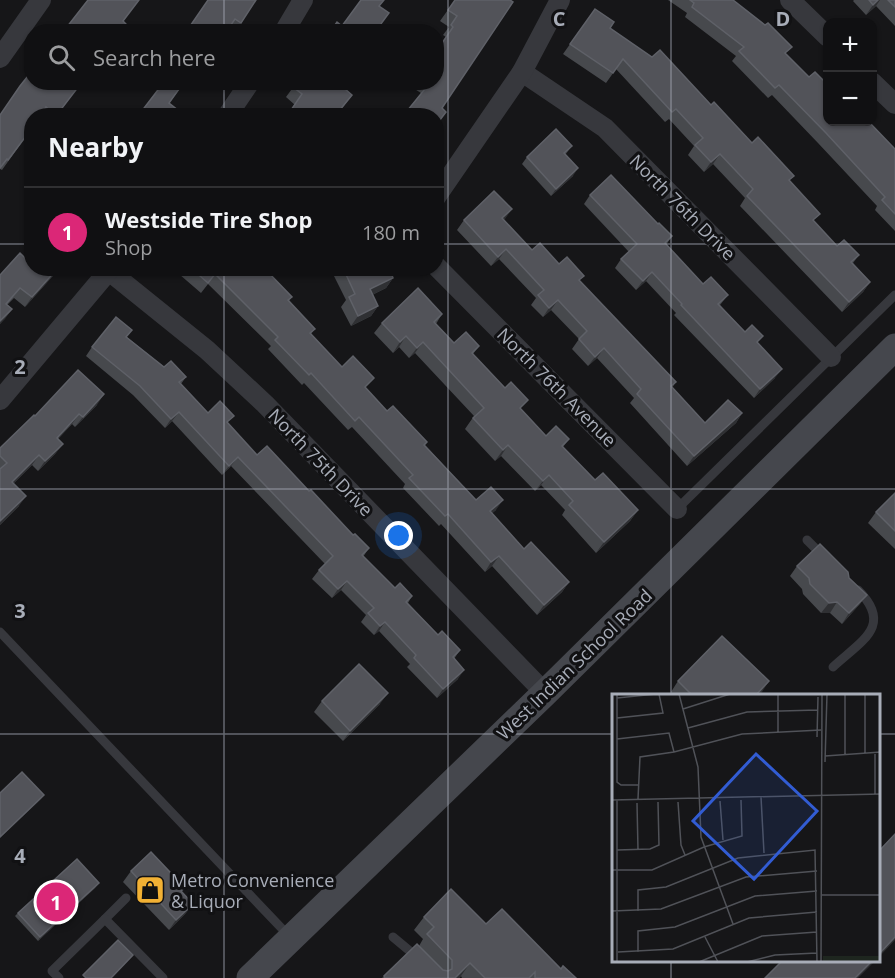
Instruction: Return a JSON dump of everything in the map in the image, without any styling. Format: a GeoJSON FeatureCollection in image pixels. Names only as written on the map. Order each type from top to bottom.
{"type":"FeatureCollection","features":[{"type":"Feature","properties":{"kind":"main road","name":"West Indian School Road"},"geometry":{"type":"LineString","coordinates":[[250,978],[545,693],[895,347]]}},
{"type":"Feature","properties":{"kind":"street"},"geometry":{"type":"LineString","coordinates":[[0,58],[41,0]]}},
{"type":"Feature","properties":{"kind":"street"},"geometry":{"type":"LineString","coordinates":[[289,24],[303,0]]}},
{"type":"Feature","properties":{"kind":"street"},"geometry":{"type":"LineString","coordinates":[[444,184],[522,72],[560,0]]}},
{"type":"Feature","properties":{"kind":"street"},"geometry":{"type":"LineString","coordinates":[[790,0],[823,32]]}},
{"type":"Feature","properties":{"kind":"street","name":"North 76th Drive"},"geometry":{"type":"LineString","coordinates":[[522,72],[605,128],[831,357]]}},
{"type":"Feature","properties":{"kind":"street"},"geometry":{"type":"LineString","coordinates":[[877,86],[895,104]]}},
{"type":"Feature","properties":{"kind":"street"},"geometry":{"type":"LineString","coordinates":[[232,108],[245,90]]}},
{"type":"Feature","properties":{"kind":"street","name":"North 76th Avenue"},"geometry":{"type":"LineString","coordinates":[[444,274],[677,508]]}},
{"type":"Feature","properties":{"kind":"street"},"geometry":{"type":"LineString","coordinates":[[0,400],[105,276]]}},
{"type":"Feature","properties":{"kind":"street","name":"North 75th Drive"},"geometry":{"type":"LineString","coordinates":[[117,276],[207,350],[265,404],[545,693]]}},
{"type":"Feature","properties":{"kind":"lane"},"geometry":{"type":"LineString","coordinates":[[677,508],[895,295]]}},
{"type":"Feature","properties":{"kind":"lane"},"geometry":{"type":"LineString","coordinates":[[807,540],[830,563]]}},
{"type":"Feature","properties":{"kind":"lane"},"geometry":{"type":"LineString","coordinates":[[834,668],[869,633],[874,622],[874,611],[869,601],[853,586]]}},
{"type":"Feature","properties":{"kind":"lane"},"geometry":{"type":"LineString","coordinates":[[0,632],[291,938]]}},
{"type":"Feature","properties":{"kind":"lane"},"geometry":{"type":"LineString","coordinates":[[59,978],[52,971],[126,898]]}},
{"type":"Feature","properties":{"kind":"lane"},"geometry":{"type":"LineString","coordinates":[[105,919],[163,978]]}},
{"type":"Feature","properties":{"kind":"lane"},"geometry":{"type":"LineString","coordinates":[[393,937],[424,964]]}},
{"type":"Feature","properties":{"kind":"building"},"geometry":{"type":"Polygon","coordinates":[[[88,0],[139,0],[123,21],[126,24],[69,24],[88,0]]]}},
{"type":"Feature","properties":{"kind":"building"},"geometry":{"type":"Polygon","coordinates":[[[208,0],[256,0],[241,23],[235,19],[232,24],[192,24],[208,0]]]}},
{"type":"Feature","properties":{"kind":"building"},"geometry":{"type":"Polygon","coordinates":[[[361,0],[384,0],[379,6],[389,13],[381,24],[343,24],[361,0]]]}},
{"type":"Feature","properties":{"kind":"building"},"geometry":{"type":"Polygon","coordinates":[[[455,0],[510,0],[513,2],[442,108],[410,108],[424,90],[444,90],[444,40],[457,16],[448,10],[455,0]]]}},
{"type":"Feature","properties":{"kind":"building"},"geometry":{"type":"Polygon","coordinates":[[[690,0],[733,0],[765,25],[768,23],[792,47],[785,53],[809,77],[815,72],[823,80],[823,126],[873,126],[895,149],[895,214],[882,200],[885,197],[826,133],[779,85],[775,88],[739,51],[744,47],[692,7],[694,3],[690,0]]]}},
{"type":"Feature","properties":{"kind":"building"},"geometry":{"type":"Polygon","coordinates":[[[888,0],[895,0],[895,7],[888,0]]]}},
{"type":"Feature","properties":{"kind":"building"},"geometry":{"type":"Polygon","coordinates":[[[595,9],[614,22],[610,28],[652,57],[660,50],[711,105],[714,102],[752,143],[758,137],[794,176],[789,180],[820,214],[813,220],[837,246],[844,240],[859,255],[851,262],[870,282],[849,302],[747,196],[753,189],[720,154],[711,162],[695,145],[703,138],[676,109],[672,112],[623,59],[613,73],[570,44],[595,9]]]}},
{"type":"Feature","properties":{"kind":"building"},"geometry":{"type":"Polygon","coordinates":[[[24,81],[24,90],[76,90],[62,108],[24,108],[24,139],[0,168],[0,115],[24,81]]]}},
{"type":"Feature","properties":{"kind":"building"},"geometry":{"type":"Polygon","coordinates":[[[158,90],[178,90],[169,103],[175,108],[144,108],[158,90]]]}},
{"type":"Feature","properties":{"kind":"building"},"geometry":{"type":"Polygon","coordinates":[[[297,90],[346,90],[352,95],[341,108],[292,108],[302,94],[297,90]]]}},
{"type":"Feature","properties":{"kind":"building"},"geometry":{"type":"Polygon","coordinates":[[[556,129],[572,146],[564,153],[578,168],[556,189],[527,157],[556,129]]]}},
{"type":"Feature","properties":{"kind":"building"},"geometry":{"type":"Polygon","coordinates":[[[611,175],[672,236],[665,243],[703,284],[711,277],[728,295],[718,304],[745,332],[752,325],[763,336],[757,342],[782,369],[760,389],[652,272],[643,281],[621,259],[637,244],[590,195],[611,175]]]}},
{"type":"Feature","properties":{"kind":"building"},"geometry":{"type":"Polygon","coordinates":[[[494,191],[512,209],[502,218],[532,250],[540,243],[559,264],[567,257],[584,276],[579,280],[676,382],[671,386],[705,423],[728,400],[742,413],[694,456],[637,394],[641,389],[604,348],[595,357],[579,339],[587,331],[558,300],[549,308],[538,295],[544,290],[506,249],[498,257],[464,220],[494,191]]]}},
{"type":"Feature","properties":{"kind":"building"},"geometry":{"type":"Polygon","coordinates":[[[20,253],[24,257],[24,276],[51,276],[32,297],[20,288],[6,304],[12,309],[0,321],[0,275],[20,253]]]}},
{"type":"Feature","properties":{"kind":"building"},"geometry":{"type":"Polygon","coordinates":[[[200,276],[213,276],[208,283],[200,276]]]}},
{"type":"Feature","properties":{"kind":"building"},"geometry":{"type":"Polygon","coordinates":[[[217,276],[272,276],[292,297],[288,300],[315,329],[310,333],[342,367],[353,356],[374,378],[365,387],[387,411],[393,406],[427,442],[424,445],[476,500],[491,487],[503,500],[490,511],[524,549],[531,542],[569,582],[544,605],[499,556],[491,562],[448,514],[445,516],[409,478],[413,475],[359,417],[355,421],[311,373],[309,375],[275,340],[278,337],[217,276]]]}},
{"type":"Feature","properties":{"kind":"building"},"geometry":{"type":"Polygon","coordinates":[[[347,276],[392,276],[393,278],[370,289],[378,306],[358,316],[349,297],[355,294],[347,276]]]}},
{"type":"Feature","properties":{"kind":"building"},"geometry":{"type":"Polygon","coordinates":[[[418,288],[442,314],[434,322],[454,343],[466,332],[479,346],[472,353],[505,388],[511,382],[528,400],[520,408],[546,436],[556,426],[569,439],[562,446],[595,480],[603,473],[638,510],[604,542],[569,505],[573,501],[549,475],[543,481],[508,445],[503,450],[473,418],[484,408],[423,342],[417,348],[406,336],[400,342],[382,323],[418,288]]]}},
{"type":"Feature","properties":{"kind":"building"},"geometry":{"type":"Polygon","coordinates":[[[116,317],[132,330],[126,337],[164,367],[171,361],[186,377],[179,382],[208,413],[220,401],[234,416],[227,422],[257,455],[267,446],[353,535],[355,534],[369,548],[362,555],[395,588],[400,583],[412,596],[406,602],[438,635],[442,631],[460,650],[453,657],[464,670],[443,689],[414,658],[416,655],[385,622],[380,626],[368,613],[374,608],[347,581],[338,589],[319,570],[333,556],[238,457],[229,466],[179,412],[171,419],[140,386],[92,347],[116,317]]]}},
{"type":"Feature","properties":{"kind":"building"},"geometry":{"type":"Polygon","coordinates":[[[78,370],[104,394],[83,417],[79,414],[57,438],[63,444],[45,461],[39,455],[12,482],[26,496],[0,521],[0,469],[7,463],[0,456],[0,448],[35,416],[78,370]]]}},
{"type":"Feature","properties":{"kind":"building"},"geometry":{"type":"Polygon","coordinates":[[[895,493],[895,531],[876,512],[895,493]]]}},
{"type":"Feature","properties":{"kind":"building"},"geometry":{"type":"Polygon","coordinates":[[[820,544],[867,595],[849,613],[837,602],[829,603],[810,584],[809,578],[797,566],[820,544]]]}},
{"type":"Feature","properties":{"kind":"building"},"geometry":{"type":"Polygon","coordinates":[[[722,636],[769,681],[757,694],[691,694],[678,681],[722,636]]]}},
{"type":"Feature","properties":{"kind":"building"},"geometry":{"type":"Polygon","coordinates":[[[359,664],[388,693],[350,731],[322,701],[359,664]]]}},
{"type":"Feature","properties":{"kind":"building"},"geometry":{"type":"Polygon","coordinates":[[[22,772],[44,795],[0,837],[0,793],[22,772]]]}},
{"type":"Feature","properties":{"kind":"building"},"geometry":{"type":"Polygon","coordinates":[[[895,834],[895,937],[880,953],[880,850],[895,834]]]}},
{"type":"Feature","properties":{"kind":"building"},"geometry":{"type":"Polygon","coordinates":[[[151,852],[185,888],[181,891],[193,904],[176,920],[131,871],[151,852]]]}},
{"type":"Feature","properties":{"kind":"building"},"geometry":{"type":"Polygon","coordinates":[[[77,859],[99,883],[40,937],[18,913],[77,859]]]}},
{"type":"Feature","properties":{"kind":"building"},"geometry":{"type":"Polygon","coordinates":[[[451,889],[486,924],[502,909],[561,969],[563,966],[576,978],[535,978],[535,972],[529,978],[485,978],[470,963],[455,978],[385,978],[384,976],[417,944],[443,970],[452,969],[452,960],[427,934],[434,927],[424,917],[451,889]]]}},
{"type":"Feature","properties":{"kind":"building"},"geometry":{"type":"Polygon","coordinates":[[[118,940],[133,955],[111,978],[86,978],[83,975],[118,940]]]}},
{"type":"Feature","properties":{"kind":"building"},"geometry":{"type":"Polygon","coordinates":[[[780,963],[870,963],[855,978],[765,978],[780,963]]]}},
{"type":"Feature","properties":{"kind":"place","name":"Metro Convenience & Liquor"},"geometry":{"type":"Point","coordinates":[150,890]}},
{"type":"Feature","properties":{"kind":"place","name":"Westside Tire Shop"},"geometry":{"type":"Point","coordinates":[56,902]}}]}
